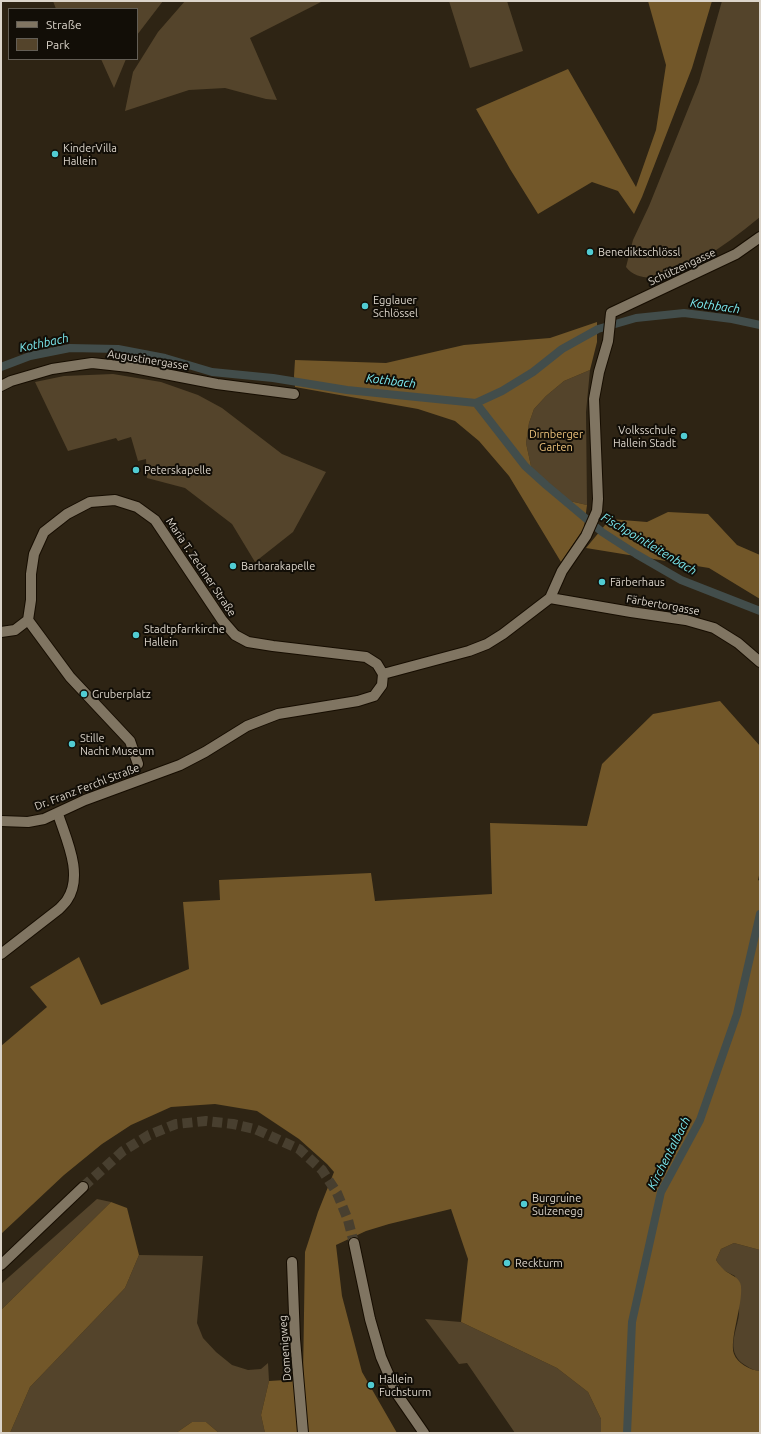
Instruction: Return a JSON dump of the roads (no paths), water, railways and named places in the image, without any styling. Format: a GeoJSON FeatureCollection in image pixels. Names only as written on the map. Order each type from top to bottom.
{"type":"FeatureCollection","features":[{"type":"Feature","properties":{"kind":"street","name":"Schützengasse"},"geometry":{"type":"LineString","coordinates":[[550,598],[562,571],[586,536],[597,511],[598,499],[594,399],[599,372],[608,341],[611,313],[736,254],[760,237]]}},
{"type":"Feature","properties":{"kind":"street","name":"Augustinergasse"},"geometry":{"type":"LineString","coordinates":[[1,386],[11,381],[52,368],[92,363],[129,367],[217,384],[294,394]]}},
{"type":"Feature","properties":{"kind":"street","name":"Maria T. Zechner Straße"},"geometry":{"type":"LineString","coordinates":[[28,620],[34,554],[44,532],[67,514],[90,502],[115,500],[137,507],[154,520],[222,620],[235,635],[248,642],[366,657],[377,664],[382,674]]}},
{"type":"Feature","properties":{"kind":"street","name":"Färbertorgasse"},"geometry":{"type":"LineString","coordinates":[[550,598],[686,620],[714,628],[738,643],[760,662]]}},
{"type":"Feature","properties":{"kind":"street"},"geometry":{"type":"LineString","coordinates":[[382,674],[469,651],[486,644],[503,634],[550,598]]}},
{"type":"Feature","properties":{"kind":"street"},"geometry":{"type":"LineString","coordinates":[[1,632],[15,630],[28,620],[70,677],[130,741],[138,764]]}},
{"type":"Feature","properties":{"kind":"street","name":"Dr. Franz Ferchl Straße"},"geometry":{"type":"LineString","coordinates":[[1,821],[28,822],[44,819],[58,814],[85,800],[180,765],[205,752],[247,726],[278,714],[374,696],[382,685],[382,674]]}},
{"type":"Feature","properties":{"kind":"street"},"geometry":{"type":"LineString","coordinates":[[1,954],[59,909],[71,893],[74,882],[70,849],[58,814]]}},
{"type":"Feature","properties":{"kind":"street"},"geometry":{"type":"LineString","coordinates":[[1,1265],[82,1187]]}},
{"type":"Feature","properties":{"kind":"street"},"geometry":{"type":"LineString","coordinates":[[354,1243],[370,1319],[381,1357],[397,1394],[424,1433]]}},
{"type":"Feature","properties":{"kind":"street","name":"Domenigweg"},"geometry":{"type":"LineString","coordinates":[[292,1262],[295,1339],[303,1433]]}},
{"type":"Feature","properties":{"kind":"waterway","name":"Kothbach"},"geometry":{"type":"LineString","coordinates":[[1,367],[30,356],[70,348],[118,349],[165,358],[212,372],[273,378],[347,390],[476,403],[502,391],[533,372],[562,349],[598,329],[636,318],[684,313],[732,319],[760,325]]}},
{"type":"Feature","properties":{"kind":"waterway","name":"Fischpointleitenbach"},"geometry":{"type":"LineString","coordinates":[[476,403],[525,466],[602,532],[681,580],[760,611]]}},
{"type":"Feature","properties":{"kind":"waterway","name":"Kirchentalbach"},"geometry":{"type":"LineString","coordinates":[[627,1433],[632,1322],[661,1192],[700,1120],[737,1014],[760,914]]}},
{"type":"Feature","properties":{"kind":"tunnel"},"geometry":{"type":"LineString","coordinates":[[83,1187],[123,1151],[149,1135],[176,1124],[206,1121],[233,1124],[255,1129],[299,1149],[322,1170],[337,1193],[348,1220],[354,1243]]}},
{"type":"Feature","properties":{"kind":"place","name":"KinderVilla Hallein"},"geometry":{"type":"Point","coordinates":[55,154]}},
{"type":"Feature","properties":{"kind":"place","name":"Benediktschlössl"},"geometry":{"type":"Point","coordinates":[590,252]}},
{"type":"Feature","properties":{"kind":"place","name":"Egglauer Schlössel"},"geometry":{"type":"Point","coordinates":[365,306]}},
{"type":"Feature","properties":{"kind":"place","name":"Volksschule Hallein Stadt"},"geometry":{"type":"Point","coordinates":[684,436]}},
{"type":"Feature","properties":{"kind":"place","name":"Peterskapelle"},"geometry":{"type":"Point","coordinates":[136,470]}},
{"type":"Feature","properties":{"kind":"place","name":"Barbarakapelle"},"geometry":{"type":"Point","coordinates":[233,566]}},
{"type":"Feature","properties":{"kind":"place","name":"Färberhaus"},"geometry":{"type":"Point","coordinates":[602,582]}},
{"type":"Feature","properties":{"kind":"place","name":"Stadtpfarrkirche Hallein"},"geometry":{"type":"Point","coordinates":[136,635]}},
{"type":"Feature","properties":{"kind":"place","name":"Gruberplatz"},"geometry":{"type":"Point","coordinates":[84,694]}},
{"type":"Feature","properties":{"kind":"place","name":"Stille Nacht Museum"},"geometry":{"type":"Point","coordinates":[72,744]}},
{"type":"Feature","properties":{"kind":"place","name":"Burgruine Sulzenegg"},"geometry":{"type":"Point","coordinates":[524,1204]}},
{"type":"Feature","properties":{"kind":"place","name":"Reckturm"},"geometry":{"type":"Point","coordinates":[507,1263]}},
{"type":"Feature","properties":{"kind":"place","name":"Hallein Fuchsturm"},"geometry":{"type":"Point","coordinates":[371,1385]}},
{"type":"Feature","properties":{"kind":"park label","name":"Dirnberger Garten"},"geometry":{"type":"Point","coordinates":[556,440]}}]}
